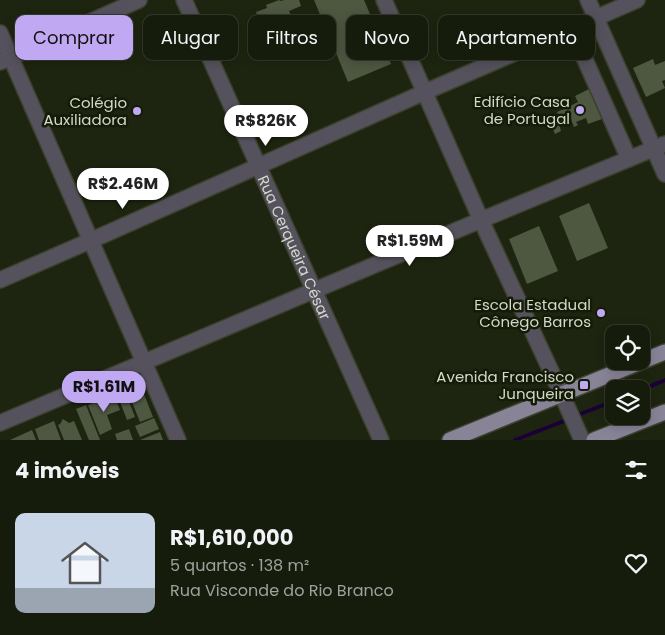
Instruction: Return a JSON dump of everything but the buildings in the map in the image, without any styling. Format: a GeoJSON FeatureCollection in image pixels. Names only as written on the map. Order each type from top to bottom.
{"type":"FeatureCollection","features":[{"type":"Feature","properties":{"kind":"main road"},"geometry":{"type":"LineString","coordinates":[[450,440],[565,401],[665,352]]}},
{"type":"Feature","properties":{"kind":"main road"},"geometry":{"type":"LineString","coordinates":[[594,440],[665,412]]}},
{"type":"Feature","properties":{"kind":"street"},"geometry":{"type":"LineString","coordinates":[[5,60],[139,0]]}},
{"type":"Feature","properties":{"kind":"street","name":"Rua Cerqueira César"},"geometry":{"type":"LineString","coordinates":[[184,0],[381,440]]}},
{"type":"Feature","properties":{"kind":"street"},"geometry":{"type":"LineString","coordinates":[[384,0],[481,220],[580,436]]}},
{"type":"Feature","properties":{"kind":"street"},"geometry":{"type":"LineString","coordinates":[[588,0],[659,147],[665,174]]}},
{"type":"Feature","properties":{"kind":"street"},"geometry":{"type":"LineString","coordinates":[[596,18],[637,0]]}},
{"type":"Feature","properties":{"kind":"street"},"geometry":{"type":"LineString","coordinates":[[0,33],[5,60],[92,240],[178,440]]}},
{"type":"Feature","properties":{"kind":"street"},"geometry":{"type":"LineString","coordinates":[[0,280],[498,60]]}},
{"type":"Feature","properties":{"kind":"street"},"geometry":{"type":"LineString","coordinates":[[586,60],[629,159]]}},
{"type":"Feature","properties":{"kind":"street"},"geometry":{"type":"LineString","coordinates":[[0,423],[659,147]]}},
{"type":"Feature","properties":{"kind":"waterway"},"geometry":{"type":"LineString","coordinates":[[650,386],[665,380]]}},
{"type":"Feature","properties":{"kind":"waterway"},"geometry":{"type":"LineString","coordinates":[[575,416],[605,404]]}},
{"type":"Feature","properties":{"kind":"waterway"},"geometry":{"type":"LineString","coordinates":[[515,440],[569,419]]}},
{"type":"Feature","properties":{"kind":"place","name":"Edifício Casa de Portugal"},"geometry":{"type":"Point","coordinates":[580,110]}},
{"type":"Feature","properties":{"kind":"place","name":"Colégio Auxiliadora"},"geometry":{"type":"Point","coordinates":[137,111]}},
{"type":"Feature","properties":{"kind":"place","name":"Escola Estadual Cônego Barros"},"geometry":{"type":"Point","coordinates":[601,313]}},
{"type":"Feature","properties":{"kind":"place","name":"Avenida Francisco Junqueira"},"geometry":{"type":"Point","coordinates":[584,385]}}]}
